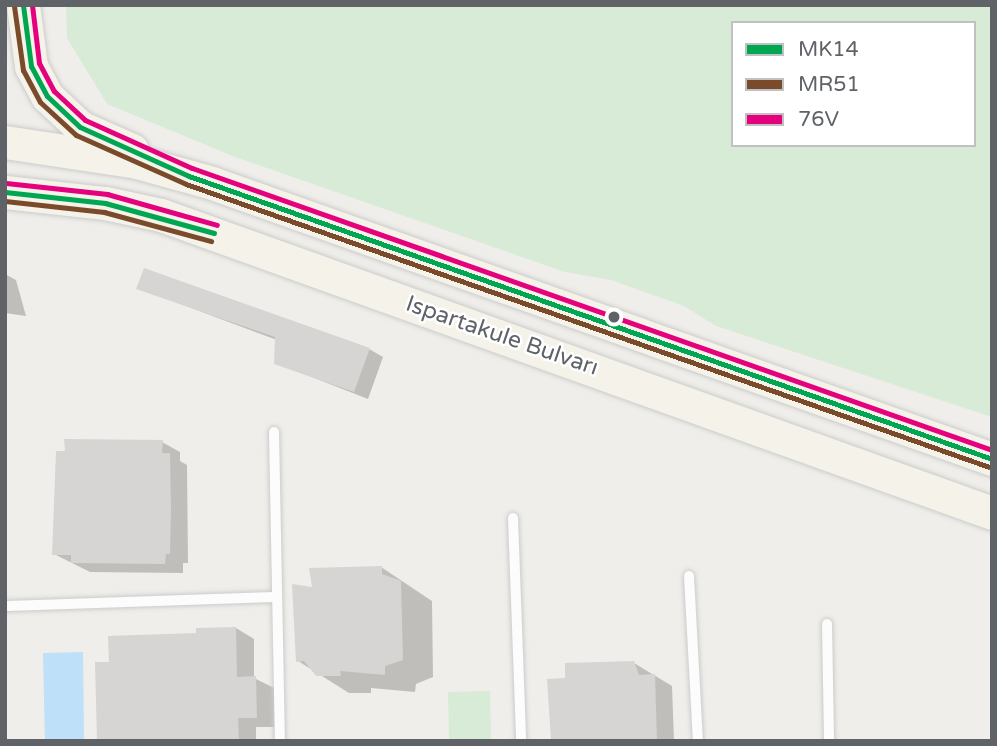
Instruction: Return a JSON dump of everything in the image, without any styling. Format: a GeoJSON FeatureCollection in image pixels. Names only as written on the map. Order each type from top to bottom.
{"type":"FeatureCollection","features":[{"type":"Feature","properties":{"kind":"main road"},"geometry":{"type":"LineString","coordinates":[[23,5],[31,66],[47,96],[80,127],[189,176]]}},
{"type":"Feature","properties":{"kind":"main road","name":"Ispartakule Bulvarı"},"geometry":{"type":"LineString","coordinates":[[5,142],[138,162],[189,176],[992,458]]}},
{"type":"Feature","properties":{"kind":"main road","name":"Ispartakule Bulvarı"},"geometry":{"type":"LineString","coordinates":[[5,192],[105,203],[161,215],[992,513]]}},
{"type":"Feature","properties":{"kind":"lane"},"geometry":{"type":"LineString","coordinates":[[274,432],[280,741]]}},
{"type":"Feature","properties":{"kind":"lane"},"geometry":{"type":"LineString","coordinates":[[513,518],[521,741]]}},
{"type":"Feature","properties":{"kind":"lane"},"geometry":{"type":"LineString","coordinates":[[689,576],[698,741]]}},
{"type":"Feature","properties":{"kind":"lane"},"geometry":{"type":"LineString","coordinates":[[5,606],[276,597]]}},
{"type":"Feature","properties":{"kind":"lane"},"geometry":{"type":"LineString","coordinates":[[827,624],[830,741]]}},
{"type":"Feature","properties":{"kind":"green space"},"geometry":{"type":"Polygon","coordinates":[[[66,5],[992,5],[992,417],[716,326],[684,306],[611,280],[565,272],[235,157],[107,104],[67,38],[66,5]]]}},
{"type":"Feature","properties":{"kind":"green space"},"geometry":{"type":"Polygon","coordinates":[[[490,691],[491,741],[449,741],[448,692],[490,691]]]}},
{"type":"Feature","properties":{"kind":"water"},"geometry":{"type":"Polygon","coordinates":[[[83,652],[84,741],[45,741],[43,653],[83,652]]]}},
{"type":"Feature","properties":{"kind":"building"},"geometry":{"type":"Polygon","coordinates":[[[144,268],[370,348],[354,392],[274,364],[275,337],[136,289],[144,268]]]}},
{"type":"Feature","properties":{"kind":"building"},"geometry":{"type":"Polygon","coordinates":[[[64,439],[163,440],[162,453],[170,453],[171,510],[170,554],[166,554],[165,564],[71,563],[71,555],[52,555],[56,451],[65,451],[64,439]]]}},
{"type":"Feature","properties":{"kind":"building"},"geometry":{"type":"Polygon","coordinates":[[[382,566],[382,574],[401,581],[403,660],[385,666],[385,675],[340,671],[341,676],[316,676],[304,661],[296,662],[292,584],[312,587],[309,568],[382,566]]]}},
{"type":"Feature","properties":{"kind":"building"},"geometry":{"type":"Polygon","coordinates":[[[236,627],[237,677],[256,676],[257,718],[238,718],[239,741],[97,741],[95,662],[109,662],[108,636],[196,633],[196,628],[236,627]]]}},
{"type":"Feature","properties":{"kind":"building"},"geometry":{"type":"Polygon","coordinates":[[[634,661],[639,675],[655,674],[657,741],[551,741],[547,679],[565,678],[565,663],[634,661]]]}},
{"type":"Feature","properties":{"kind":"transit line","name":"MK14"},"geometry":{"type":"LineString","coordinates":[[23,5],[31,66],[47,96],[80,127],[189,176],[992,459]]}},
{"type":"Feature","properties":{"kind":"transit line","name":"76V"},"geometry":{"type":"LineString","coordinates":[[32,5],[39,63],[54,91],[85,120],[192,168],[992,450]]}},
{"type":"Feature","properties":{"kind":"transit line","name":"MR51"},"geometry":{"type":"LineString","coordinates":[[14,6],[23,70],[40,102],[76,135],[186,184],[989,467]]}},
{"type":"Feature","properties":{"kind":"transit line","name":"76V"},"geometry":{"type":"LineString","coordinates":[[6,183],[107,194],[217,225]]}},
{"type":"Feature","properties":{"kind":"transit line","name":"MK14"},"geometry":{"type":"LineString","coordinates":[[5,192],[105,203],[214,233]]}},
{"type":"Feature","properties":{"kind":"transit line","name":"MR51"},"geometry":{"type":"LineString","coordinates":[[5,201],[104,212],[211,241]]}}]}
